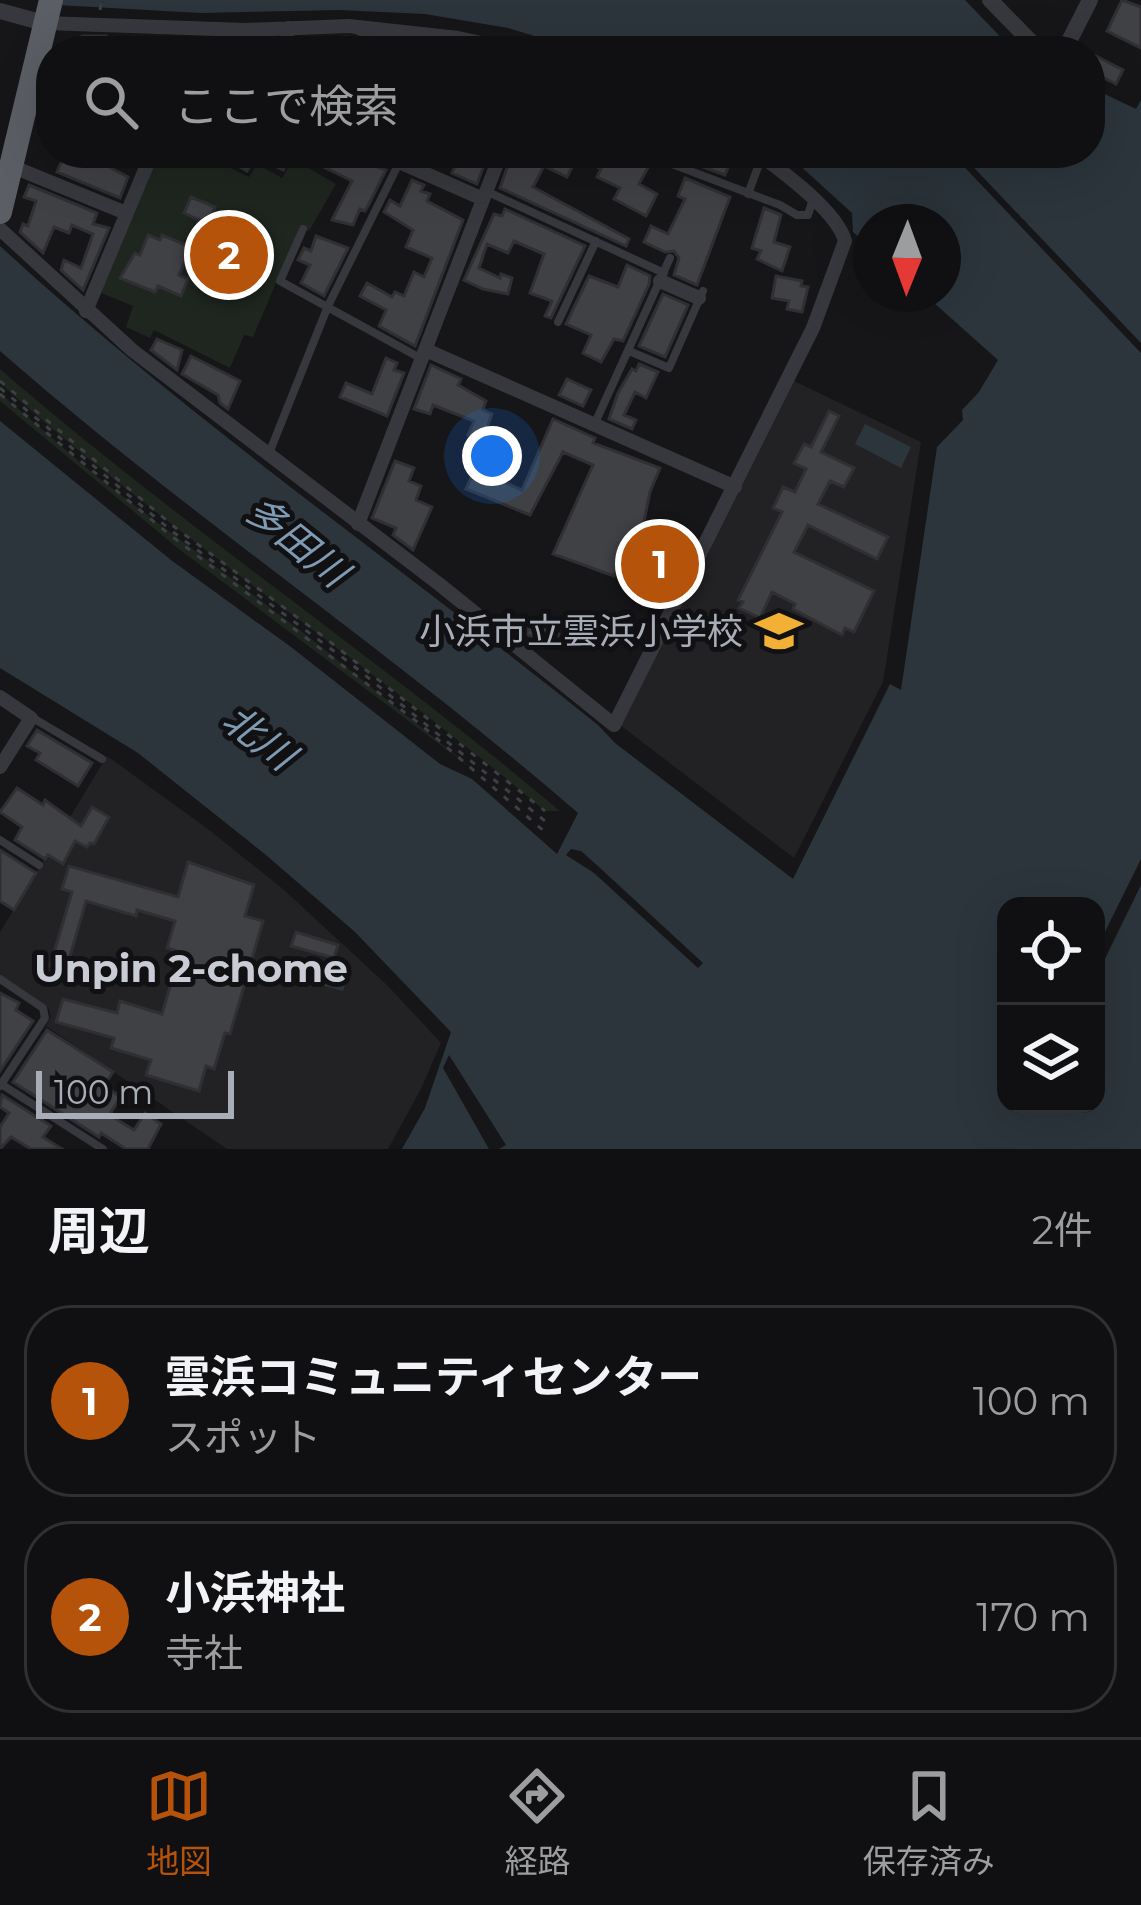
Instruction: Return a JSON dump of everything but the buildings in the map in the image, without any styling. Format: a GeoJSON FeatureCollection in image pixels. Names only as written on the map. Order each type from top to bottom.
{"type":"FeatureCollection","features":[{"type":"Feature","properties":{"kind":"highway"},"geometry":{"type":"LineString","coordinates":[[0,212],[36,71]]}},
{"type":"Feature","properties":{"kind":"street"},"geometry":{"type":"LineString","coordinates":[[990,0],[1025,36]]}},
{"type":"Feature","properties":{"kind":"street"},"geometry":{"type":"LineString","coordinates":[[1072,36],[1090,0]]}},
{"type":"Feature","properties":{"kind":"street"},"geometry":{"type":"LineString","coordinates":[[0,10],[48,25],[349,26],[440,36]]}},
{"type":"Feature","properties":{"kind":"street"},"geometry":{"type":"LineString","coordinates":[[287,36],[288,28]]}},
{"type":"Feature","properties":{"kind":"street"},"geometry":{"type":"LineString","coordinates":[[11,166],[126,213]]}},
{"type":"Feature","properties":{"kind":"street"},"geometry":{"type":"LineString","coordinates":[[86,311],[146,168]]}},
{"type":"Feature","properties":{"kind":"street"},"geometry":{"type":"LineString","coordinates":[[415,168],[485,195]]}},
{"type":"Feature","properties":{"kind":"street"},"geometry":{"type":"LineString","coordinates":[[358,524],[495,168]]}},
{"type":"Feature","properties":{"kind":"street"},"geometry":{"type":"LineString","coordinates":[[0,230],[86,311],[614,724],[813,328],[845,241],[842,230],[813,199],[776,168]]}},
{"type":"Feature","properties":{"kind":"street"},"geometry":{"type":"LineString","coordinates":[[662,277],[701,294]]}},
{"type":"Feature","properties":{"kind":"street"},"geometry":{"type":"LineString","coordinates":[[424,354],[735,487]]}},
{"type":"Feature","properties":{"kind":"street"},"geometry":{"type":"LineString","coordinates":[[0,697],[31,718],[0,767]]}},
{"type":"Feature","properties":{"kind":"lane"},"geometry":{"type":"LineString","coordinates":[[349,26],[371,36]]}},
{"type":"Feature","properties":{"kind":"lane"},"geometry":{"type":"LineString","coordinates":[[267,456],[327,308],[397,168]]}},
{"type":"Feature","properties":{"kind":"lane"},"geometry":{"type":"LineString","coordinates":[[682,168],[803,217],[813,199]]}},
{"type":"Feature","properties":{"kind":"lane"},"geometry":{"type":"LineString","coordinates":[[748,194],[756,168]]}},
{"type":"Feature","properties":{"kind":"lane"},"geometry":{"type":"LineString","coordinates":[[485,195],[596,241],[662,277]]}},
{"type":"Feature","properties":{"kind":"lane"},"geometry":{"type":"LineString","coordinates":[[303,230],[280,281],[424,354]]}},
{"type":"Feature","properties":{"kind":"lane"},"geometry":{"type":"LineString","coordinates":[[558,322],[596,241]]}},
{"type":"Feature","properties":{"kind":"lane"},"geometry":{"type":"LineString","coordinates":[[594,425],[670,258]]}},
{"type":"Feature","properties":{"kind":"lane"},"geometry":{"type":"LineString","coordinates":[[629,350],[669,368],[701,294]]}},
{"type":"Feature","properties":{"kind":"lane"},"geometry":{"type":"LineString","coordinates":[[31,718],[102,759]]}},
{"type":"Feature","properties":{"kind":"lane"},"geometry":{"type":"LineString","coordinates":[[0,840],[39,865]]}},
{"type":"Feature","properties":{"kind":"lane"},"geometry":{"type":"LineString","coordinates":[[0,980],[43,1008],[45,1018],[1,1085],[103,1149]]}},
{"type":"Feature","properties":{"kind":"path"},"geometry":{"type":"LineString","coordinates":[[0,388],[177,530],[324,637],[545,811]]}},
{"type":"Feature","properties":{"kind":"path"},"geometry":{"type":"LineString","coordinates":[[0,388],[173,532],[350,663],[550,825]]}},
{"type":"Feature","properties":{"kind":"path"},"geometry":{"type":"LineString","coordinates":[[0,388],[170,535],[420,724],[544,832]]}},
{"type":"Feature","properties":{"kind":"shaded area"},"geometry":{"type":"Polygon","coordinates":[[[152,168],[231,168],[249,177],[255,168],[264,168],[282,178],[288,168],[308,168],[336,184],[309,231],[300,226],[253,337],[244,335],[230,368],[154,330],[150,338],[126,327],[133,306],[99,292],[152,168]]]}},
{"type":"Feature","properties":{"kind":"shaded area"},"geometry":{"type":"Polygon","coordinates":[[[0,369],[560,811],[545,811],[142,501],[11,393],[0,382],[0,369]]]}},
{"type":"Feature","properties":{"kind":"shaded area","name":"小浜市立雲浜小学校"},"geometry":{"type":"Polygon","coordinates":[[[794,381],[921,442],[883,682],[794,858],[620,725],[794,381]]]}},
{"type":"Feature","properties":{"kind":"shaded area"},"geometry":{"type":"Polygon","coordinates":[[[0,393],[96,476],[309,637],[478,773],[180,550],[0,401],[0,393]]]}},
{"type":"Feature","properties":{"kind":"shaded area"},"geometry":{"type":"Polygon","coordinates":[[[107,756],[283,889],[388,986],[441,1043],[388,1149],[227,1149],[46,1026],[51,1017],[48,1007],[0,975],[0,932],[107,756]]]}},
{"type":"Feature","properties":{"kind":"water"},"geometry":{"type":"Polygon","coordinates":[[[40,0],[965,0],[1000,36],[534,36],[425,14],[339,10],[201,13],[57,5],[40,0]]]}},
{"type":"Feature","properties":{"kind":"water"},"geometry":{"type":"Polygon","coordinates":[[[1105,94],[1136,109],[1141,100],[1141,1149],[402,1149],[425,1108],[451,1032],[355,932],[266,855],[138,753],[0,668],[0,421],[171,560],[440,764],[472,779],[557,854],[578,813],[0,351],[0,246],[219,431],[793,879],[890,684],[901,690],[937,447],[963,420],[962,410],[998,360],[944,312],[961,312],[961,204],[853,204],[853,232],[852,213],[802,168],[1105,168],[1105,94]]]}},
{"type":"Feature","properties":{"kind":"water"},"geometry":{"type":"Polygon","coordinates":[[[865,424],[911,447],[901,468],[855,444],[865,424]]]}},
{"type":"Feature","properties":{"kind":"water"},"geometry":{"type":"Polygon","coordinates":[[[302,957],[349,971],[343,991],[296,978],[302,957]]]}},
{"type":"Feature","properties":{"kind":"pier"},"geometry":{"type":"Polygon","coordinates":[[[965,168],[974,168],[1141,343],[1141,353],[965,168]]]}},
{"type":"Feature","properties":{"kind":"pier"},"geometry":{"type":"Polygon","coordinates":[[[571,849],[581,851],[703,963],[698,968],[594,873],[566,855],[571,849]]]}},
{"type":"Feature","properties":{"kind":"pier"},"geometry":{"type":"Polygon","coordinates":[[[1141,859],[1141,885],[1105,959],[1105,932],[1141,859]]]}},
{"type":"Feature","properties":{"kind":"pier"},"geometry":{"type":"Polygon","coordinates":[[[449,1055],[506,1145],[489,1149],[443,1068],[449,1055]]]}},
{"type":"Feature","properties":{"kind":"place","name":"小浜神社"},"geometry":{"type":"Point","coordinates":[229,255]}},
{"type":"Feature","properties":{"kind":"place","name":"雲浜コミュニティセンター"},"geometry":{"type":"Point","coordinates":[660,564]}},
{"type":"Feature","properties":{"kind":"place","name":"小浜市立雲浜小学校"},"geometry":{"type":"Point","coordinates":[779,631]}},
{"type":"Feature","properties":{"kind":"district","name":"Unpin 2-chome"},"geometry":{"type":"Point","coordinates":[191,968]}},
{"type":"Feature","properties":{"kind":"water label","name":"多田川"},"geometry":{"type":"Point","coordinates":[297,541]}},
{"type":"Feature","properties":{"kind":"water label","name":"北川"},"geometry":{"type":"Point","coordinates":[259,737]}}]}
